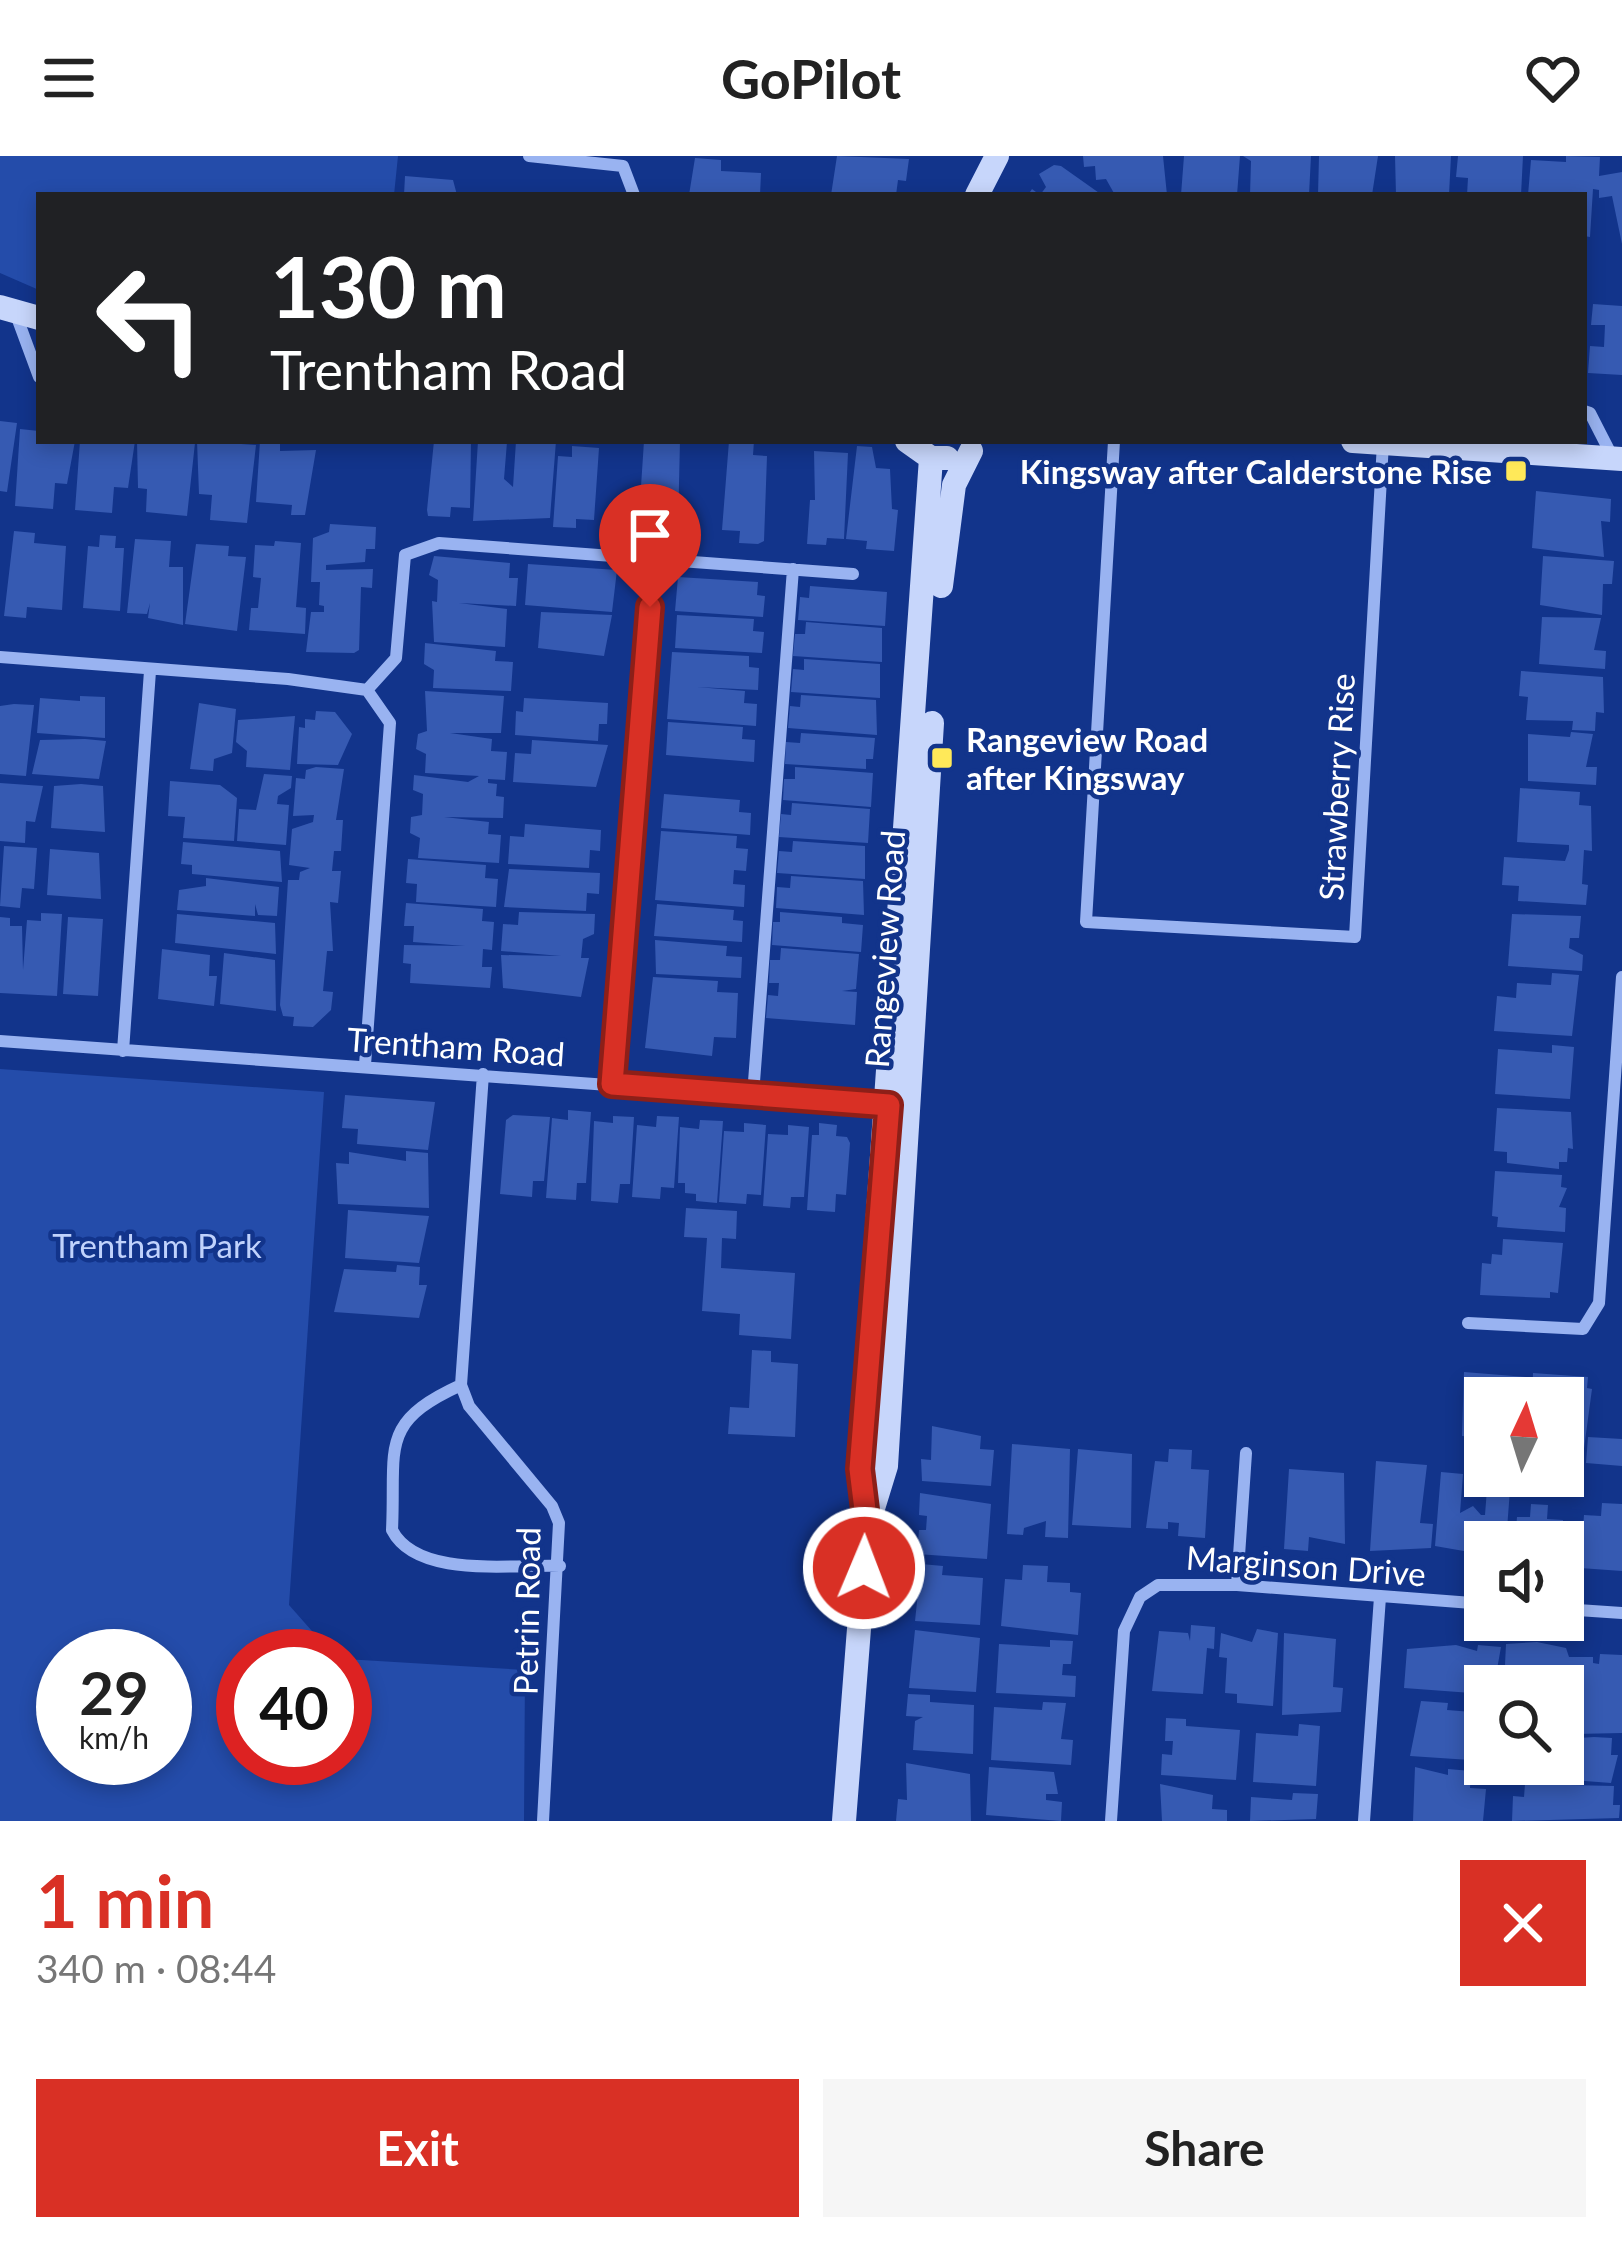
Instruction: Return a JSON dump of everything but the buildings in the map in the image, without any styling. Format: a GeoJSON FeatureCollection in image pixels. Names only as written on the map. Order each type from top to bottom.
{"type":"FeatureCollection","features":[{"type":"Feature","properties":{"kind":"street"},"geometry":{"type":"LineString","coordinates":[[529,156],[626,161],[633,192]]}},
{"type":"Feature","properties":{"kind":"street"},"geometry":{"type":"LineString","coordinates":[[979,192],[998,156]]}},
{"type":"Feature","properties":{"kind":"street"},"geometry":{"type":"LineString","coordinates":[[18,312],[36,368]]}},
{"type":"Feature","properties":{"kind":"street"},"geometry":{"type":"LineString","coordinates":[[1587,412],[1618,459]]}},
{"type":"Feature","properties":{"kind":"street"},"geometry":{"type":"LineString","coordinates":[[911,444],[931,458],[951,459],[975,446]]}},
{"type":"Feature","properties":{"kind":"street","name":"Strawberry Rise"},"geometry":{"type":"LineString","coordinates":[[1114,444],[1086,922],[1354,937],[1383,444]]}},
{"type":"Feature","properties":{"kind":"street"},"geometry":{"type":"LineString","coordinates":[[1398,444],[1618,459]]}},
{"type":"Feature","properties":{"kind":"street","name":"Rangeview Road"},"geometry":{"type":"LineString","coordinates":[[926,692],[949,512],[975,446]]}},
{"type":"Feature","properties":{"kind":"street","name":"Rangeview Road"},"geometry":{"type":"LineString","coordinates":[[844,1821],[867,1526],[860,1469],[898,1106],[926,692],[931,458]]}},
{"type":"Feature","properties":{"kind":"street"},"geometry":{"type":"LineString","coordinates":[[368,690],[396,658],[404,555],[439,543],[853,574]]}},
{"type":"Feature","properties":{"kind":"street"},"geometry":{"type":"LineString","coordinates":[[612,1084],[654,559]]}},
{"type":"Feature","properties":{"kind":"street"},"geometry":{"type":"LineString","coordinates":[[753,1095],[793,569]]}},
{"type":"Feature","properties":{"kind":"street"},"geometry":{"type":"LineString","coordinates":[[0,657],[288,679],[368,690],[390,723],[365,1065]]}},
{"type":"Feature","properties":{"kind":"street"},"geometry":{"type":"LineString","coordinates":[[123,1051],[150,671]]}},
{"type":"Feature","properties":{"kind":"street"},"geometry":{"type":"LineString","coordinates":[[1468,1323],[1582,1329],[1599,1303],[1622,977]]}},
{"type":"Feature","properties":{"kind":"street","name":"Trentham Road"},"geometry":{"type":"LineString","coordinates":[[0,1041],[898,1106]]}},
{"type":"Feature","properties":{"kind":"street"},"geometry":{"type":"LineString","coordinates":[[483,1075],[461,1385],[415,1407],[403,1421],[396,1442],[392,1530],[398,1543],[414,1555],[441,1561],[560,1566]]}},
{"type":"Feature","properties":{"kind":"street","name":"Petrin Road"},"geometry":{"type":"LineString","coordinates":[[461,1385],[469,1406],[552,1506],[560,1523],[543,1821]]}},
{"type":"Feature","properties":{"kind":"street"},"geometry":{"type":"LineString","coordinates":[[1237,1585],[1246,1453]]}},
{"type":"Feature","properties":{"kind":"street","name":"Marginson Drive"},"geometry":{"type":"LineString","coordinates":[[1111,1821],[1129,1612],[1158,1585],[1237,1585],[1464,1603]]}},
{"type":"Feature","properties":{"kind":"street"},"geometry":{"type":"LineString","coordinates":[[1364,1821],[1380,1597]]}},
{"type":"Feature","properties":{"kind":"street"},"geometry":{"type":"LineString","coordinates":[[1584,1610],[1622,1613]]}},
{"type":"Feature","properties":{"kind":"green space"},"geometry":{"type":"Polygon","coordinates":[[[0,156],[398,156],[394,192],[36,192],[36,289],[0,273],[0,156]]]}},
{"type":"Feature","properties":{"kind":"green space","name":"Trentham Park"},"geometry":{"type":"Polygon","coordinates":[[[0,1069],[324,1092],[289,1605],[310,1629],[216,1629],[216,1785],[372,1785],[372,1661],[525,1670],[524,1821],[0,1821],[0,1069]]]}},
{"type":"Feature","properties":{"kind":"place","name":"Kingsway after Calderstone Rise"},"geometry":{"type":"Point","coordinates":[1516,471]}},
{"type":"Feature","properties":{"kind":"place","name":"Rangeview Road after Kingsway"},"geometry":{"type":"Point","coordinates":[942,758]}},
{"type":"Feature","properties":{"kind":"route"},"geometry":{"type":"LineString","coordinates":[[650,607],[612,1084],[889,1105],[860,1469],[867,1526],[864,1568]]}}]}
